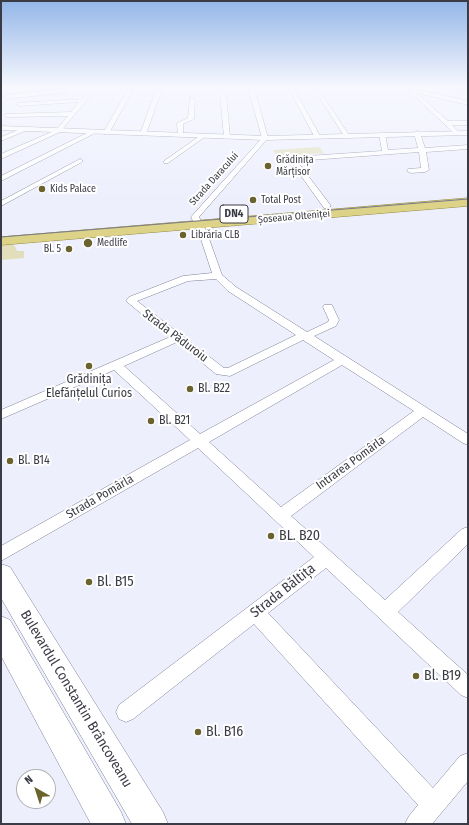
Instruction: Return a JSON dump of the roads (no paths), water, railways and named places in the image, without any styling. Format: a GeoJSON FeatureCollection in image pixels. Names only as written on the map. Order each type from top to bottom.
{"type":"FeatureCollection","features":[{"type":"Feature","properties":{"kind":"main road","name":"Șoseaua Olteniței"},"geometry":{"type":"LineString","coordinates":[[1,233],[197,221],[467,201]]}},
{"type":"Feature","properties":{"kind":"main road","name":"Șoseaua Olteniței"},"geometry":{"type":"LineString","coordinates":[[1,240],[197,221],[327,206],[467,201]]}},
{"type":"Feature","properties":{"kind":"main road","name":"Bulevardul Constantin Brâncoveanu"},"geometry":{"type":"LineString","coordinates":[[1,575],[151,824]]}},
{"type":"Feature","properties":{"kind":"main road"},"geometry":{"type":"LineString","coordinates":[[1,629],[109,824]]}},
{"type":"Feature","properties":{"kind":"street"},"geometry":{"type":"LineString","coordinates":[[1,157],[58,131],[63,126]]}},
{"type":"Feature","properties":{"kind":"street"},"geometry":{"type":"LineString","coordinates":[[97,140],[107,133],[111,126]]}},
{"type":"Feature","properties":{"kind":"street"},"geometry":{"type":"LineString","coordinates":[[143,134],[146,126]]}},
{"type":"Feature","properties":{"kind":"street"},"geometry":{"type":"LineString","coordinates":[[180,126],[180,135]]}},
{"type":"Feature","properties":{"kind":"street"},"geometry":{"type":"LineString","coordinates":[[226,126],[227,137]]}},
{"type":"Feature","properties":{"kind":"street"},"geometry":{"type":"LineString","coordinates":[[262,126],[265,138]]}},
{"type":"Feature","properties":{"kind":"street"},"geometry":{"type":"LineString","coordinates":[[311,126],[317,136]]}},
{"type":"Feature","properties":{"kind":"street"},"geometry":{"type":"LineString","coordinates":[[340,126],[351,143]]}},
{"type":"Feature","properties":{"kind":"street"},"geometry":{"type":"LineString","coordinates":[[449,126],[457,133]]}},
{"type":"Feature","properties":{"kind":"street"},"geometry":{"type":"LineString","coordinates":[[1,128],[265,138],[317,136],[386,152],[468,147]]}},
{"type":"Feature","properties":{"kind":"street"},"geometry":{"type":"LineString","coordinates":[[1,139],[23,130]]}},
{"type":"Feature","properties":{"kind":"street"},"geometry":{"type":"LineString","coordinates":[[1,179],[93,132]]}},
{"type":"Feature","properties":{"kind":"street"},"geometry":{"type":"LineString","coordinates":[[411,171],[425,170],[422,150],[417,133]]}},
{"type":"Feature","properties":{"kind":"street"},"geometry":{"type":"LineString","coordinates":[[327,206],[292,159],[382,134],[468,133]]}},
{"type":"Feature","properties":{"kind":"street"},"geometry":{"type":"LineString","coordinates":[[382,134],[386,152]]}},
{"type":"Feature","properties":{"kind":"street"},"geometry":{"type":"LineString","coordinates":[[166,162],[203,136]]}},
{"type":"Feature","properties":{"kind":"street","name":"Strada Daracului"},"geometry":{"type":"LineString","coordinates":[[197,221],[265,138]]}},
{"type":"Feature","properties":{"kind":"street"},"geometry":{"type":"LineString","coordinates":[[1,204],[80,161]]}},
{"type":"Feature","properties":{"kind":"street"},"geometry":{"type":"LineString","coordinates":[[197,221],[218,276],[232,289],[468,440]]}},
{"type":"Feature","properties":{"kind":"street","name":"Strada Păduroiu"},"geometry":{"type":"LineString","coordinates":[[218,276],[186,278],[133,298],[131,301],[220,371],[230,372],[294,339],[321,330],[334,322],[328,307]]}},
{"type":"Feature","properties":{"kind":"street"},"geometry":{"type":"LineString","coordinates":[[1,415],[177,338]]}},
{"type":"Feature","properties":{"kind":"street","name":"Strada Pomârla"},"geometry":{"type":"LineString","coordinates":[[1,554],[342,360]]}},
{"type":"Feature","properties":{"kind":"street"},"geometry":{"type":"LineString","coordinates":[[116,364],[326,558]]}},
{"type":"Feature","properties":{"kind":"street","name":"Intrarea Pomârla"},"geometry":{"type":"LineString","coordinates":[[280,516],[423,411]]}},
{"type":"Feature","properties":{"kind":"street"},"geometry":{"type":"LineString","coordinates":[[385,612],[468,534]]}},
{"type":"Feature","properties":{"kind":"street","name":"Strada Băltița"},"geometry":{"type":"LineString","coordinates":[[126,712],[326,558],[468,688]]}},
{"type":"Feature","properties":{"kind":"street"},"geometry":{"type":"LineString","coordinates":[[256,612],[433,805]]}},
{"type":"Feature","properties":{"kind":"street"},"geometry":{"type":"LineString","coordinates":[[417,824],[468,764]]}},
{"type":"Feature","properties":{"kind":"tram line"},"geometry":{"type":"LineString","coordinates":[[1,237],[468,199]]}},
{"type":"Feature","properties":{"kind":"place","name":"Grădinița Mărțisor"},"geometry":{"type":"Point","coordinates":[268,166]}},
{"type":"Feature","properties":{"kind":"place","name":"Kids Palace"},"geometry":{"type":"Point","coordinates":[42,189]}},
{"type":"Feature","properties":{"kind":"place","name":"Total Post"},"geometry":{"type":"Point","coordinates":[253,200]}},
{"type":"Feature","properties":{"kind":"place","name":"Librăria CLB"},"geometry":{"type":"Point","coordinates":[183,235]}},
{"type":"Feature","properties":{"kind":"place","name":"Medlife"},"geometry":{"type":"Point","coordinates":[88,243]}},
{"type":"Feature","properties":{"kind":"place","name":"Bl. 5"},"geometry":{"type":"Point","coordinates":[69,249]}},
{"type":"Feature","properties":{"kind":"place","name":"Grădinița Elefănțelul Curios"},"geometry":{"type":"Point","coordinates":[89,366]}},
{"type":"Feature","properties":{"kind":"place","name":"Bl. B22"},"geometry":{"type":"Point","coordinates":[190,389]}},
{"type":"Feature","properties":{"kind":"place","name":"Bl. B21"},"geometry":{"type":"Point","coordinates":[151,421]}},
{"type":"Feature","properties":{"kind":"place","name":"Bl. B14"},"geometry":{"type":"Point","coordinates":[10,461]}},
{"type":"Feature","properties":{"kind":"place","name":"BL. B20"},"geometry":{"type":"Point","coordinates":[271,536]}},
{"type":"Feature","properties":{"kind":"place","name":"Bl. B15"},"geometry":{"type":"Point","coordinates":[89,582]}},
{"type":"Feature","properties":{"kind":"place","name":"Bl. B19"},"geometry":{"type":"Point","coordinates":[416,676]}},
{"type":"Feature","properties":{"kind":"place","name":"Bl. B16"},"geometry":{"type":"Point","coordinates":[198,732]}}]}
